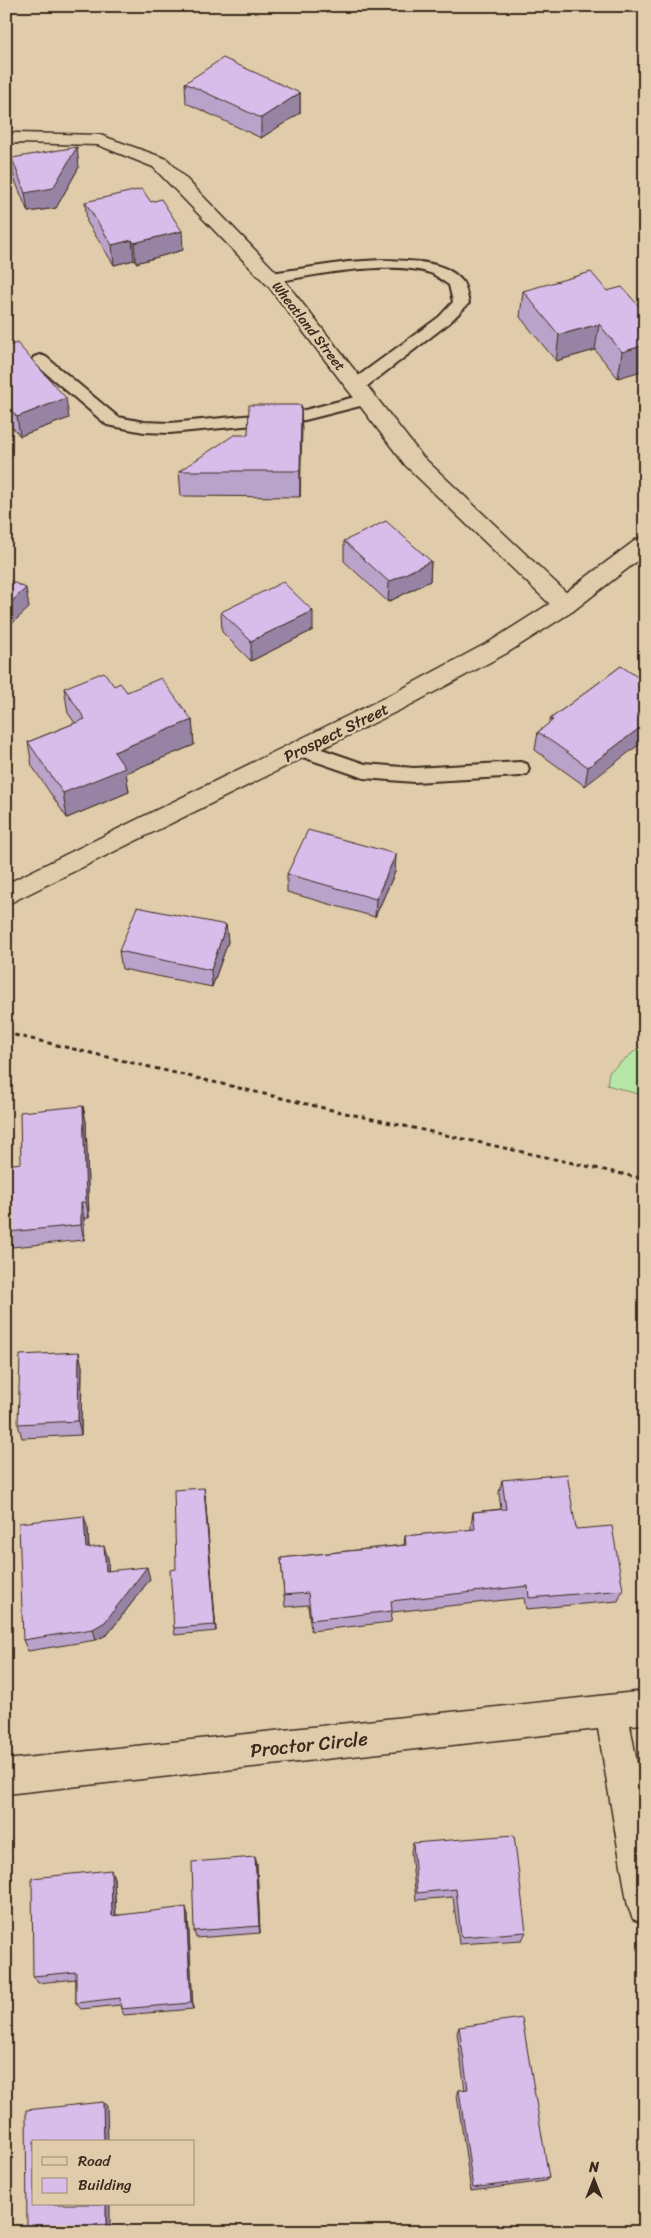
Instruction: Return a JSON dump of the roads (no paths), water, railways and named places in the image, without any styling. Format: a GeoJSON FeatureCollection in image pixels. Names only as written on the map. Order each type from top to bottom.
{"type":"FeatureCollection","features":[{"type":"Feature","properties":{"kind":"street","name":"Wheatland Street"},"geometry":{"type":"LineString","coordinates":[[6,140],[16,138],[100,140],[160,163],[271,278],[414,461],[565,605]]}},
{"type":"Feature","properties":{"kind":"street","name":"Prospect Street"},"geometry":{"type":"LineString","coordinates":[[7,893],[404,698],[499,647],[565,605],[645,544]]}},
{"type":"Feature","properties":{"kind":"street","name":"Proctor Circle"},"geometry":{"type":"LineString","coordinates":[[6,1777],[645,1707]]}},
{"type":"Feature","properties":{"kind":"street"},"geometry":{"type":"LineString","coordinates":[[611,1710],[645,1907]]}},
{"type":"Feature","properties":{"kind":"lane"},"geometry":{"type":"LineString","coordinates":[[40,360],[113,421],[144,427],[170,428],[305,415],[361,392],[461,304],[462,293],[459,286],[434,269],[417,265],[352,265],[271,278]]}},
{"type":"Feature","properties":{"kind":"lane"},"geometry":{"type":"LineString","coordinates":[[301,748],[364,772],[414,776],[520,768]]}}]}
